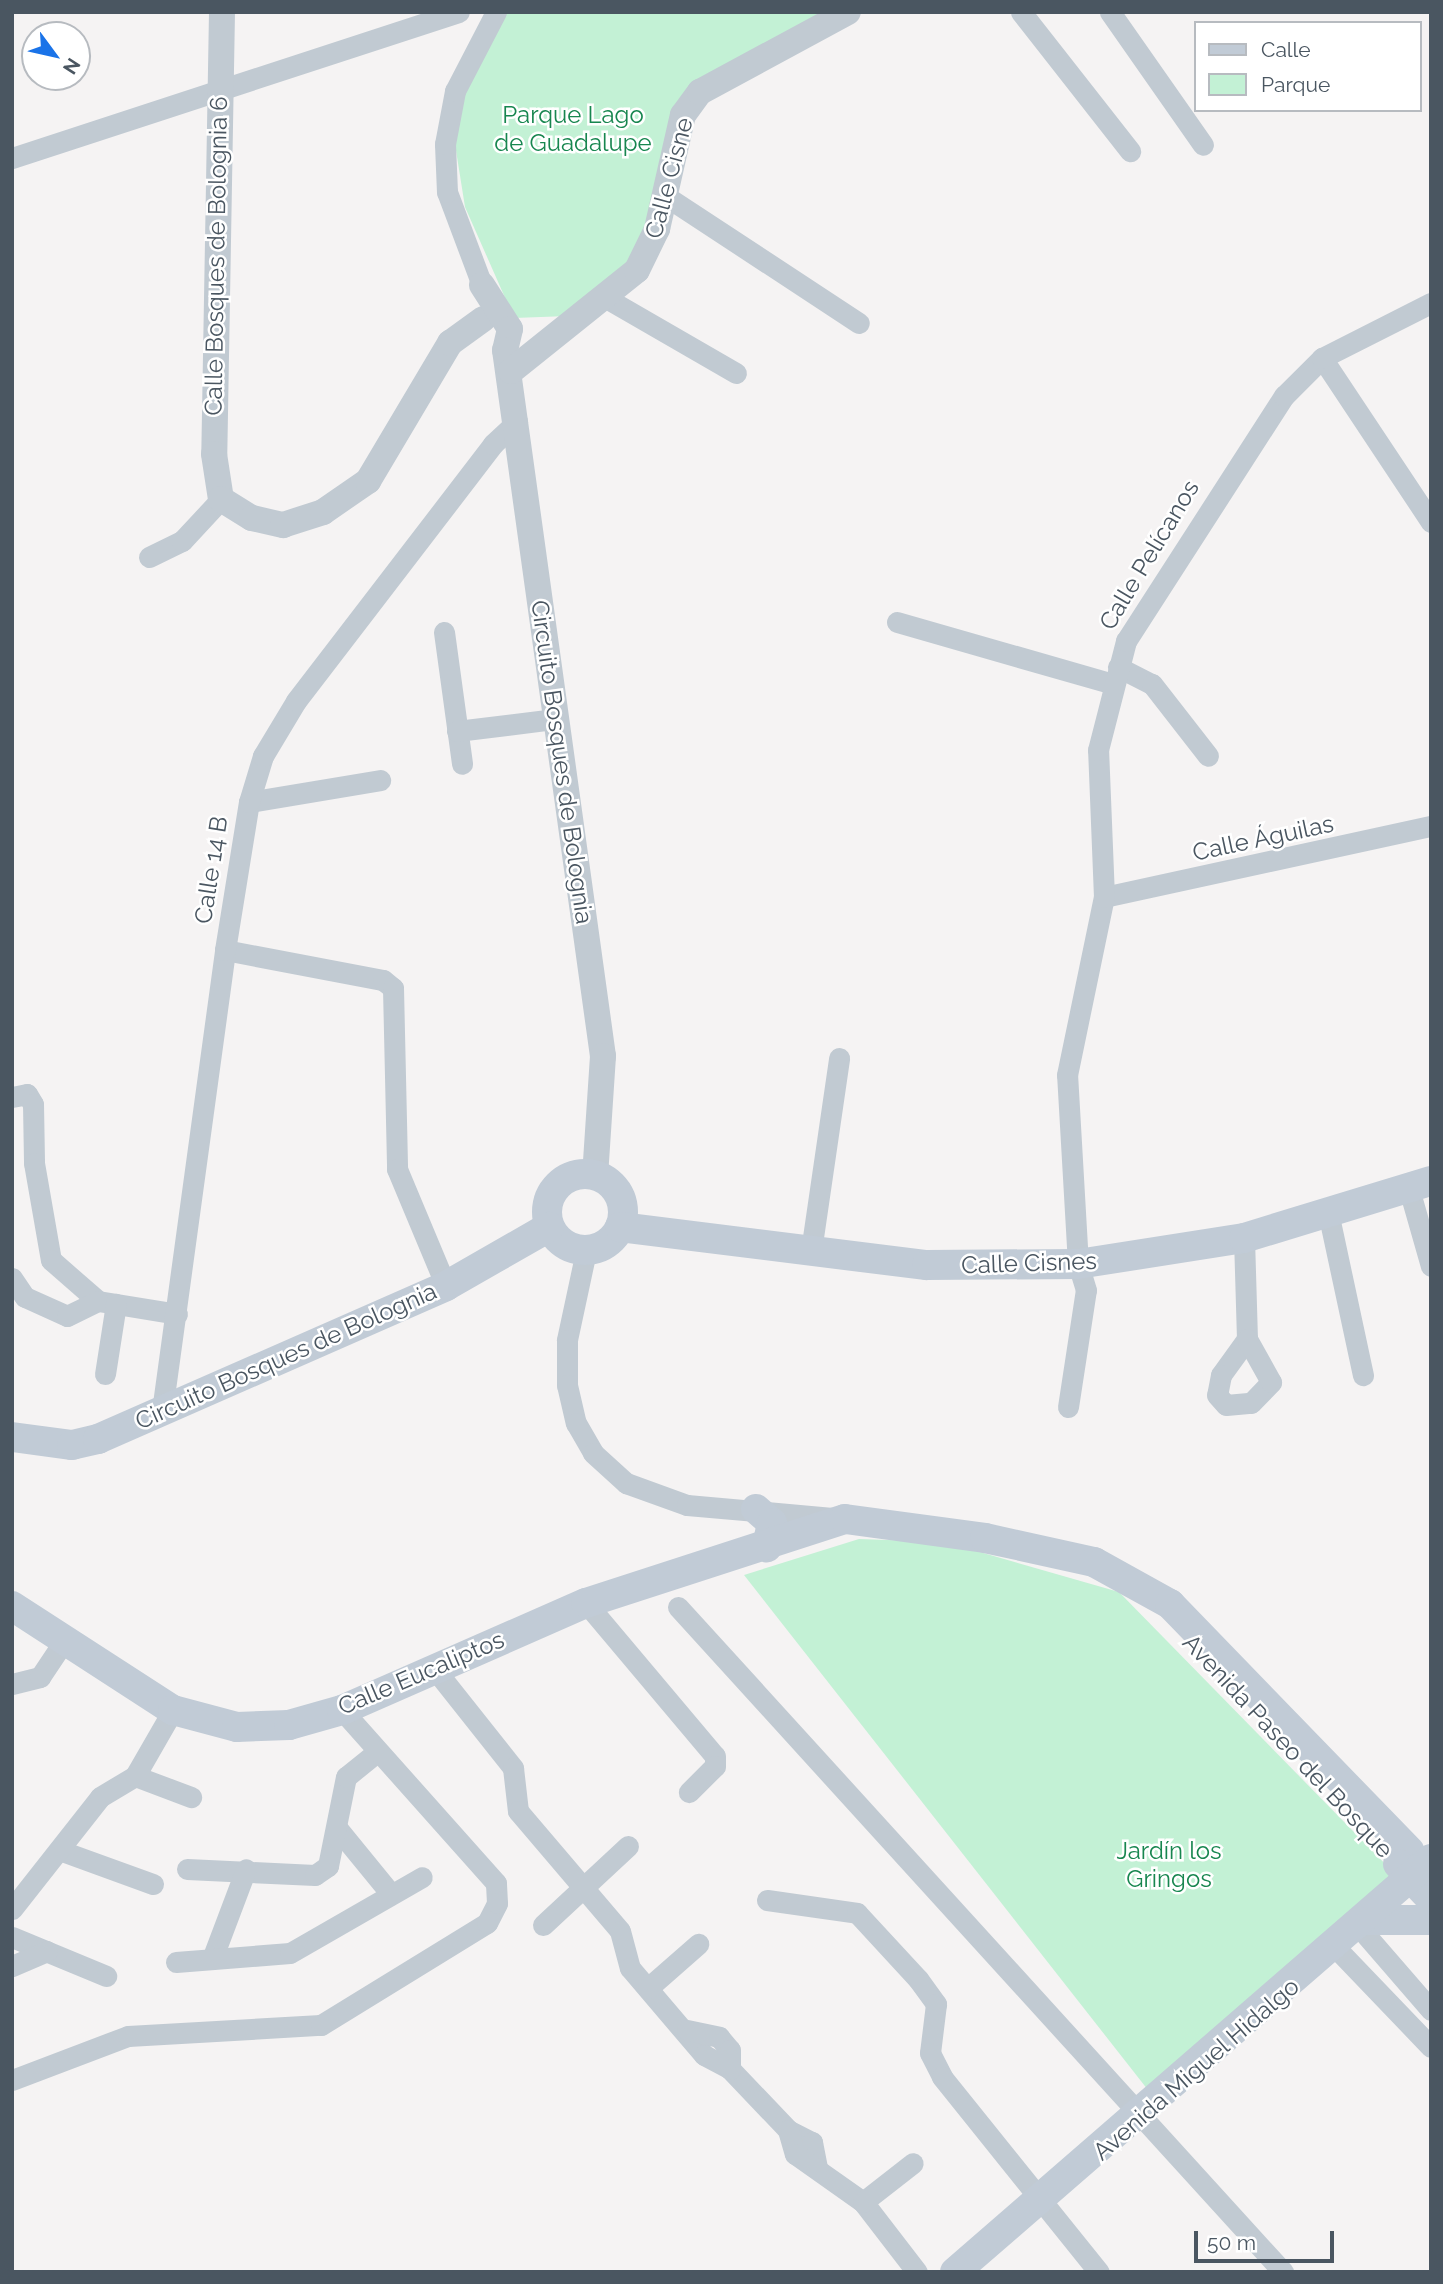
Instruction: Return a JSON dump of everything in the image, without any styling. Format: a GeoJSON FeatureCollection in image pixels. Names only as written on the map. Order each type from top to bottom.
{"type":"FeatureCollection","features":[{"type":"Feature","properties":{"kind":"main road"},"geometry":{"type":"LineString","coordinates":[[574,1175],[595,1175],[620,1196],[620,1227],[606,1244],[586,1251],[564,1245],[549,1227],[553,1190],[574,1175]]}},
{"type":"Feature","properties":{"kind":"main road","name":"Calle Cisnes"},"geometry":{"type":"LineString","coordinates":[[620,1227],[927,1265],[1078,1264],[1244,1238],[1420,1185]]}},
{"type":"Feature","properties":{"kind":"main road","name":"Circuito Bosques de Bolognia"},"geometry":{"type":"LineString","coordinates":[[12,1437],[72,1445],[162,1410],[446,1286],[549,1227]]}},
{"type":"Feature","properties":{"kind":"main road"},"geometry":{"type":"LineString","coordinates":[[756,1509],[772,1523],[767,1547]]}},
{"type":"Feature","properties":{"kind":"main road","name":"Avenida Paseo del Bosque"},"geometry":{"type":"LineString","coordinates":[[845,1519],[985,1538],[1011,1558],[1092,1576],[1198,1646],[1423,1869]]}},
{"type":"Feature","properties":{"kind":"main road","name":"Calle Eucaliptos"},"geometry":{"type":"LineString","coordinates":[[12,1606],[173,1710],[237,1727],[289,1725],[342,1710],[433,1667],[586,1603],[767,1547],[845,1519]]}},
{"type":"Feature","properties":{"kind":"main road","name":"Avenida Miguel Hidalgo"},"geometry":{"type":"LineString","coordinates":[[955,2272],[1144,2114],[1423,1869]]}},
{"type":"Feature","properties":{"kind":"main road"},"geometry":{"type":"LineString","coordinates":[[1363,1924],[1431,1920]]}},
{"type":"Feature","properties":{"kind":"street","name":"Calle Bosques de Bolognia 6"},"geometry":{"type":"LineString","coordinates":[[222,12],[217,88],[214,454],[222,499]]}},
{"type":"Feature","properties":{"kind":"street"},"geometry":{"type":"LineString","coordinates":[[12,158],[217,88],[459,12]]}},
{"type":"Feature","properties":{"kind":"street","name":"Circuito Bosques de Bolognia"},"geometry":{"type":"LineString","coordinates":[[496,12],[455,91],[445,144],[447,192],[482,285],[510,329],[508,361],[603,1056],[595,1175]]}},
{"type":"Feature","properties":{"kind":"street","name":"Calle Cisne"},"geometry":{"type":"LineString","coordinates":[[508,361],[606,298],[650,249],[683,115],[700,92],[848,12]]}},
{"type":"Feature","properties":{"kind":"street"},"geometry":{"type":"LineString","coordinates":[[1021,12],[1130,151]]}},
{"type":"Feature","properties":{"kind":"street"},"geometry":{"type":"LineString","coordinates":[[1110,12],[1203,145]]}},
{"type":"Feature","properties":{"kind":"street"},"geometry":{"type":"LineString","coordinates":[[664,195],[859,323]]}},
{"type":"Feature","properties":{"kind":"street","name":"Circuito Bosques de Bolognia"},"geometry":{"type":"LineString","coordinates":[[482,285],[483,319],[508,361]]}},
{"type":"Feature","properties":{"kind":"street"},"geometry":{"type":"LineString","coordinates":[[606,298],[736,373]]}},
{"type":"Feature","properties":{"kind":"street","name":"Calle Pelícanos"},"geometry":{"type":"LineString","coordinates":[[1068,1406],[1086,1290],[1078,1264],[1067,1075],[1104,897],[1098,750],[1116,675],[1150,598],[1251,438],[1322,358],[1431,303]]}},
{"type":"Feature","properties":{"kind":"street"},"geometry":{"type":"LineString","coordinates":[[149,556],[182,541],[222,499],[252,518],[283,525],[335,504],[368,481],[450,343],[483,319]]}},
{"type":"Feature","properties":{"kind":"street"},"geometry":{"type":"LineString","coordinates":[[1322,358],[1431,522]]}},
{"type":"Feature","properties":{"kind":"street","name":"Calle 14 B"},"geometry":{"type":"LineString","coordinates":[[162,1410],[225,950],[249,802],[264,756],[296,701],[492,444],[517,422]]}},
{"type":"Feature","properties":{"kind":"street"},"geometry":{"type":"LineString","coordinates":[[897,622],[1152,684],[1208,756]]}},
{"type":"Feature","properties":{"kind":"street"},"geometry":{"type":"LineString","coordinates":[[444,632],[462,764]]}},
{"type":"Feature","properties":{"kind":"street"},"geometry":{"type":"LineString","coordinates":[[457,731],[555,719]]}},
{"type":"Feature","properties":{"kind":"street"},"geometry":{"type":"LineString","coordinates":[[249,802],[380,780]]}},
{"type":"Feature","properties":{"kind":"street","name":"Calle Águilas"},"geometry":{"type":"LineString","coordinates":[[1104,897],[1431,826]]}},
{"type":"Feature","properties":{"kind":"street"},"geometry":{"type":"LineString","coordinates":[[225,950],[383,980],[393,988],[397,1169],[446,1286]]}},
{"type":"Feature","properties":{"kind":"street"},"geometry":{"type":"LineString","coordinates":[[811,1251],[839,1058]]}},
{"type":"Feature","properties":{"kind":"street"},"geometry":{"type":"LineString","coordinates":[[12,1097],[27,1094],[33,1104],[34,1163],[51,1260],[107,1303]]}},
{"type":"Feature","properties":{"kind":"street"},"geometry":{"type":"LineString","coordinates":[[1420,1185],[1431,1266]]}},
{"type":"Feature","properties":{"kind":"street"},"geometry":{"type":"LineString","coordinates":[[1328,1212],[1363,1375]]}},
{"type":"Feature","properties":{"kind":"street"},"geometry":{"type":"LineString","coordinates":[[1244,1238],[1247,1339]]}},
{"type":"Feature","properties":{"kind":"street","name":"Avenida Paseo del Bosque"},"geometry":{"type":"LineString","coordinates":[[586,1251],[568,1340],[567,1385],[576,1423],[593,1453],[626,1483],[687,1505],[756,1509],[845,1519]]}},
{"type":"Feature","properties":{"kind":"street"},"geometry":{"type":"LineString","coordinates":[[12,1278],[24,1297],[67,1316],[107,1303],[177,1314]]}},
{"type":"Feature","properties":{"kind":"street"},"geometry":{"type":"LineString","coordinates":[[105,1374],[107,1303]]}},
{"type":"Feature","properties":{"kind":"street"},"geometry":{"type":"LineString","coordinates":[[586,1603],[715,1756],[715,1766],[689,1792]]}},
{"type":"Feature","properties":{"kind":"street"},"geometry":{"type":"LineString","coordinates":[[678,1607],[1144,2114],[1283,2272]]}},
{"type":"Feature","properties":{"kind":"street"},"geometry":{"type":"LineString","coordinates":[[12,1684],[40,1677],[64,1642]]}},
{"type":"Feature","properties":{"kind":"street"},"geometry":{"type":"LineString","coordinates":[[433,1667],[513,1768],[518,1811],[621,1931],[630,1968],[687,2030],[704,2055],[730,2069],[788,2130],[796,2154],[863,2202],[917,2272]]}},
{"type":"Feature","properties":{"kind":"street"},"geometry":{"type":"LineString","coordinates":[[12,1909],[100,1797],[135,1776],[173,1710]]}},
{"type":"Feature","properties":{"kind":"street"},"geometry":{"type":"LineString","coordinates":[[12,2080],[128,2036],[321,2025],[486,1923],[497,1903],[496,1883],[342,1710]]}},
{"type":"Feature","properties":{"kind":"street"},"geometry":{"type":"LineString","coordinates":[[187,1869],[246,1869],[315,1875],[328,1866],[346,1777],[377,1752]]}},
{"type":"Feature","properties":{"kind":"street"},"geometry":{"type":"LineString","coordinates":[[135,1776],[191,1797]]}},
{"type":"Feature","properties":{"kind":"street"},"geometry":{"type":"LineString","coordinates":[[337,1828],[391,1895]]}},
{"type":"Feature","properties":{"kind":"street"},"geometry":{"type":"LineString","coordinates":[[543,1925],[628,1846]]}},
{"type":"Feature","properties":{"kind":"street"},"geometry":{"type":"LineString","coordinates":[[58,1850],[153,1884]]}},
{"type":"Feature","properties":{"kind":"street"},"geometry":{"type":"LineString","coordinates":[[212,1959],[246,1869]]}},
{"type":"Feature","properties":{"kind":"street"},"geometry":{"type":"LineString","coordinates":[[176,1962],[290,1953],[422,1877]]}},
{"type":"Feature","properties":{"kind":"street"},"geometry":{"type":"LineString","coordinates":[[767,1900],[857,1913],[918,1979],[936,2004],[930,2053],[942,2077],[1099,2272]]}},
{"type":"Feature","properties":{"kind":"street"},"geometry":{"type":"LineString","coordinates":[[1363,1924],[1428,2006],[1406,2019]]}},
{"type":"Feature","properties":{"kind":"street"},"geometry":{"type":"LineString","coordinates":[[12,1937],[106,1976]]}},
{"type":"Feature","properties":{"kind":"street"},"geometry":{"type":"LineString","coordinates":[[648,1988],[698,1944]]}},
{"type":"Feature","properties":{"kind":"street"},"geometry":{"type":"LineString","coordinates":[[1336,1948],[1431,2048]]}},
{"type":"Feature","properties":{"kind":"street"},"geometry":{"type":"LineString","coordinates":[[12,1966],[47,1951]]}},
{"type":"Feature","properties":{"kind":"street"},"geometry":{"type":"LineString","coordinates":[[863,2202],[913,2163]]}},
{"type":"Feature","properties":{"kind":"green space","name":"Parque Lago de Guadalupe"},"geometry":{"type":"Polygon","coordinates":[[[494,12],[848,12],[729,72],[694,113],[656,252],[568,316],[514,318],[465,207],[454,138],[470,52],[494,12]]]}},
{"type":"Feature","properties":{"kind":"green space","name":"Jardín los Gringos"},"geometry":{"type":"Polygon","coordinates":[[[859,1539],[945,1542],[1119,1592],[1396,1875],[1148,2090],[744,1575],[859,1539]]]}}]}
